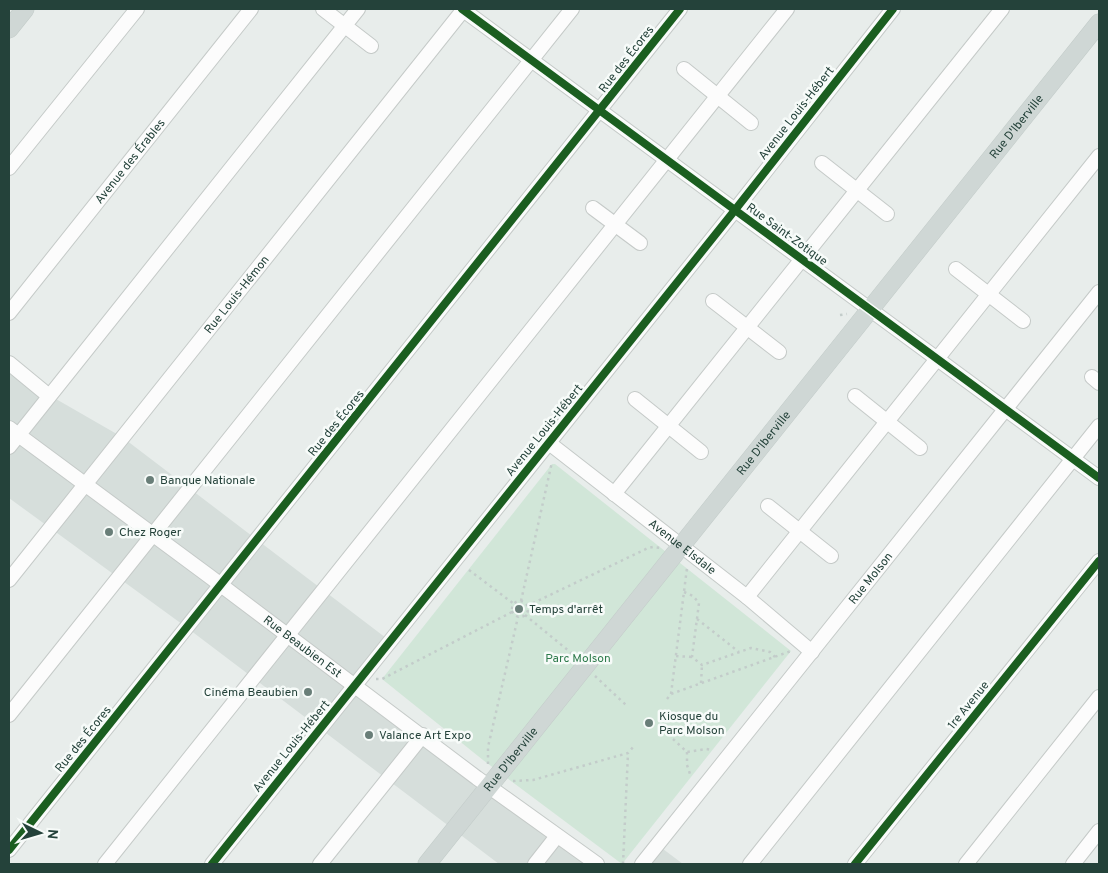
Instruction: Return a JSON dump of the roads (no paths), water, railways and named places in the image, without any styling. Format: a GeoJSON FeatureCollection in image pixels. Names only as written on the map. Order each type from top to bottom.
{"type":"FeatureCollection","features":[{"type":"Feature","properties":{"kind":"main road"},"geometry":{"type":"LineString","coordinates":[[9,28],[24,9]]}},
{"type":"Feature","properties":{"kind":"main road","name":"Rue D'Iberville"},"geometry":{"type":"LineString","coordinates":[[427,864],[1099,23]]}},
{"type":"Feature","properties":{"kind":"street"},"geometry":{"type":"LineString","coordinates":[[9,168],[137,9]]}},
{"type":"Feature","properties":{"kind":"street","name":"Avenue des Érables"},"geometry":{"type":"LineString","coordinates":[[9,313],[251,9]]}},
{"type":"Feature","properties":{"kind":"street"},"geometry":{"type":"LineString","coordinates":[[323,9],[371,46]]}},
{"type":"Feature","properties":{"kind":"street"},"geometry":{"type":"LineString","coordinates":[[9,447],[13,432],[49,396],[358,9]]}},
{"type":"Feature","properties":{"kind":"street","name":"Rue Saint-Zotique"},"geometry":{"type":"LineString","coordinates":[[463,9],[1099,478]]}},
{"type":"Feature","properties":{"kind":"street","name":"Rue Louis-Hémon"},"geometry":{"type":"LineString","coordinates":[[9,580],[463,9]]}},
{"type":"Feature","properties":{"kind":"street"},"geometry":{"type":"LineString","coordinates":[[9,715],[572,9]]}},
{"type":"Feature","properties":{"kind":"street","name":"Rue des Écores"},"geometry":{"type":"LineString","coordinates":[[9,850],[680,9]]}},
{"type":"Feature","properties":{"kind":"street"},"geometry":{"type":"LineString","coordinates":[[105,864],[787,9]]}},
{"type":"Feature","properties":{"kind":"street","name":"Avenue Louis-Hébert"},"geometry":{"type":"LineString","coordinates":[[212,864],[735,210],[893,9]]}},
{"type":"Feature","properties":{"kind":"street"},"geometry":{"type":"LineString","coordinates":[[614,494],[1002,9]]}},
{"type":"Feature","properties":{"kind":"street"},"geometry":{"type":"LineString","coordinates":[[684,69],[751,123]]}},
{"type":"Feature","properties":{"kind":"street"},"geometry":{"type":"LineString","coordinates":[[747,597],[1099,156]]}},
{"type":"Feature","properties":{"kind":"street"},"geometry":{"type":"LineString","coordinates":[[822,163],[887,214]]}},
{"type":"Feature","properties":{"kind":"street"},"geometry":{"type":"LineString","coordinates":[[593,208],[640,243]]}},
{"type":"Feature","properties":{"kind":"street"},"geometry":{"type":"LineString","coordinates":[[956,269],[1023,321]]}},
{"type":"Feature","properties":{"kind":"street","name":"Rue Molson"},"geometry":{"type":"LineString","coordinates":[[642,864],[1099,292]]}},
{"type":"Feature","properties":{"kind":"street"},"geometry":{"type":"LineString","coordinates":[[713,301],[779,352]]}},
{"type":"Feature","properties":{"kind":"street"},"geometry":{"type":"LineString","coordinates":[[9,363],[49,396]]}},
{"type":"Feature","properties":{"kind":"street"},"geometry":{"type":"LineString","coordinates":[[855,396],[920,448]]}},
{"type":"Feature","properties":{"kind":"street"},"geometry":{"type":"LineString","coordinates":[[635,399],[701,452]]}},
{"type":"Feature","properties":{"kind":"street"},"geometry":{"type":"LineString","coordinates":[[750,864],[1099,426]]}},
{"type":"Feature","properties":{"kind":"street","name":"Rue Beaubien Est"},"geometry":{"type":"LineString","coordinates":[[13,432],[221,584],[489,786],[597,864]]}},
{"type":"Feature","properties":{"kind":"street","name":"Avenue Elsdale"},"geometry":{"type":"LineString","coordinates":[[549,443],[747,597],[812,652]]}},
{"type":"Feature","properties":{"kind":"street"},"geometry":{"type":"LineString","coordinates":[[768,506],[832,556]]}},
{"type":"Feature","properties":{"kind":"street","name":"1re Avenue"},"geometry":{"type":"LineString","coordinates":[[856,864],[1099,561]]}},
{"type":"Feature","properties":{"kind":"street"},"geometry":{"type":"LineString","coordinates":[[966,864],[1099,697]]}},
{"type":"Feature","properties":{"kind":"street"},"geometry":{"type":"LineString","coordinates":[[320,864],[423,735]]}},
{"type":"Feature","properties":{"kind":"street"},"geometry":{"type":"LineString","coordinates":[[1073,864],[1099,831]]}},
{"type":"Feature","properties":{"kind":"street"},"geometry":{"type":"LineString","coordinates":[[535,864],[557,836]]}},
{"type":"Feature","properties":{"kind":"place","name":"Banque Nationale"},"geometry":{"type":"Point","coordinates":[150,480]}},
{"type":"Feature","properties":{"kind":"place","name":"Chez Roger"},"geometry":{"type":"Point","coordinates":[109,532]}},
{"type":"Feature","properties":{"kind":"place","name":"Temps d'arrêt"},"geometry":{"type":"Point","coordinates":[519,609]}},
{"type":"Feature","properties":{"kind":"place","name":"Cinéma Beaubien"},"geometry":{"type":"Point","coordinates":[308,692]}},
{"type":"Feature","properties":{"kind":"place","name":"Kiosque du Parc Molson"},"geometry":{"type":"Point","coordinates":[649,723]}},
{"type":"Feature","properties":{"kind":"place","name":"Valance Art Expo"},"geometry":{"type":"Point","coordinates":[369,735]}},
{"type":"Feature","properties":{"kind":"park label","name":"Parc Molson"},"geometry":{"type":"Point","coordinates":[578,658]}}]}
